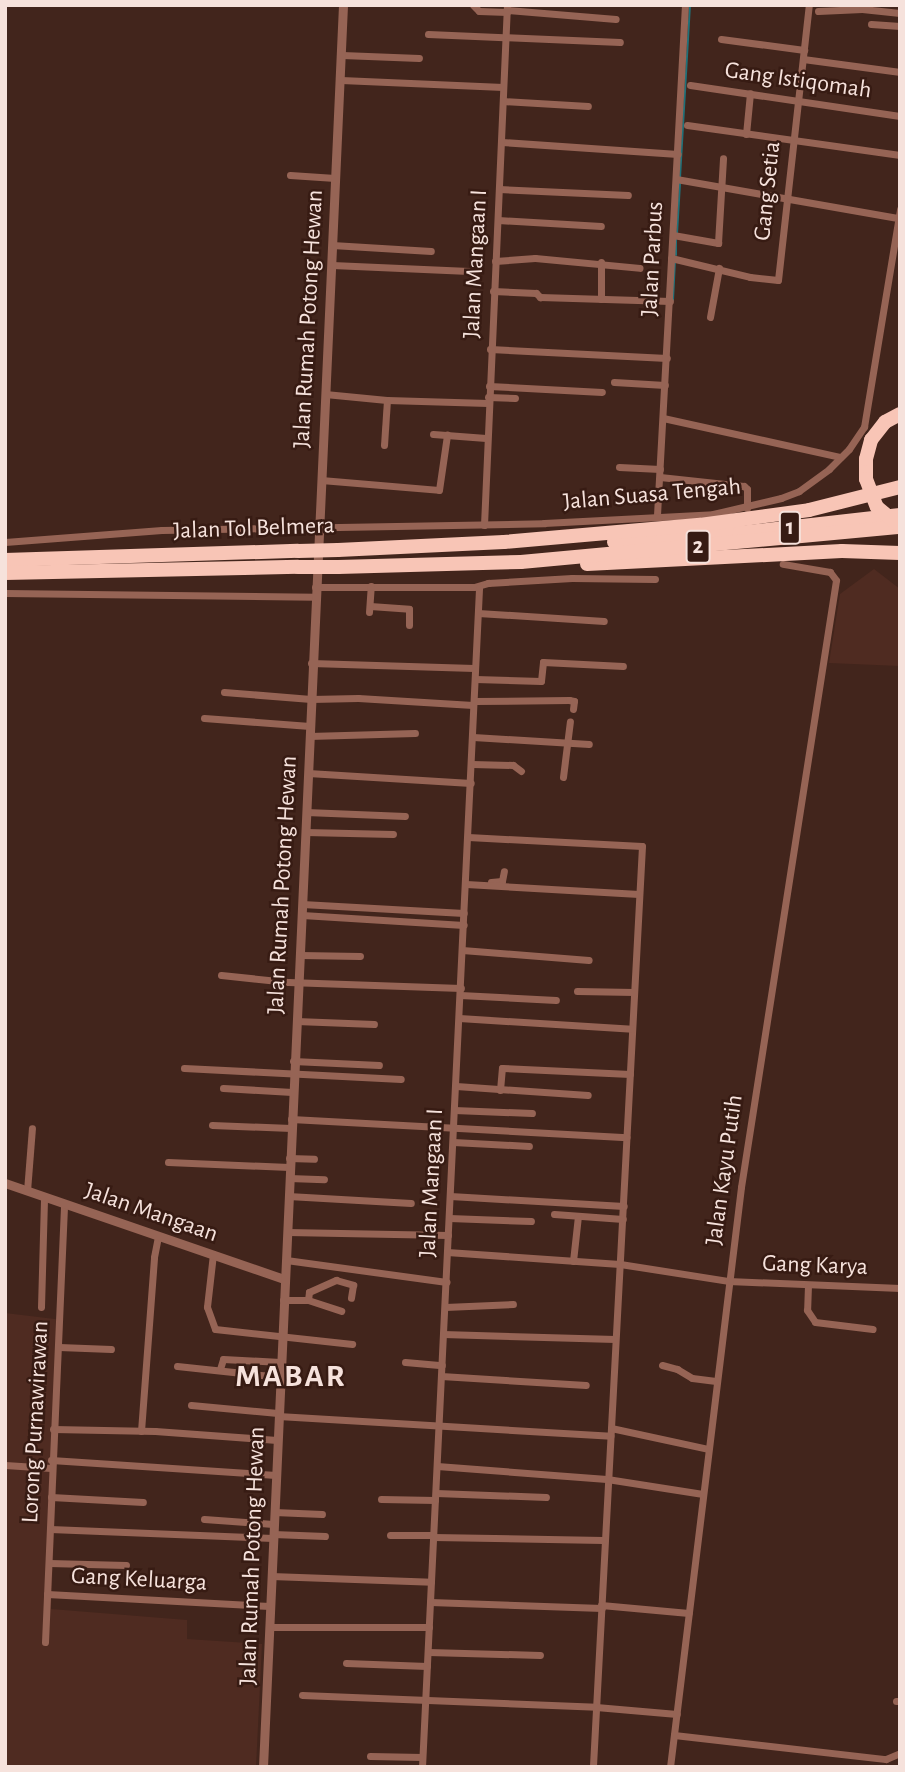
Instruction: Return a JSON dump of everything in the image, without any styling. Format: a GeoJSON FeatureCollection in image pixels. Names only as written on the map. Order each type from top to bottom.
{"type":"FeatureCollection","features":[{"type":"Feature","properties":{"kind":"highway"},"geometry":{"type":"LineString","coordinates":[[900,414],[885,422],[872,440],[865,469],[869,489],[877,507],[900,526]]}},
{"type":"Feature","properties":{"kind":"highway"},"geometry":{"type":"LineString","coordinates":[[504,542],[779,515],[838,504],[900,487]]}},
{"type":"Feature","properties":{"kind":"highway","name":"1"},"geometry":{"type":"LineString","coordinates":[[680,538],[900,515]]}},
{"type":"Feature","properties":{"kind":"highway","name":"2"},"geometry":{"type":"LineString","coordinates":[[495,563],[712,546],[900,526]]}},
{"type":"Feature","properties":{"kind":"highway","name":"2"},"geometry":{"type":"LineString","coordinates":[[504,542],[680,538]]}},
{"type":"Feature","properties":{"kind":"highway","name":"Jalan Tol Belmera"},"geometry":{"type":"LineString","coordinates":[[5,559],[338,550],[504,542]]}},
{"type":"Feature","properties":{"kind":"highway"},"geometry":{"type":"LineString","coordinates":[[691,561],[845,545],[900,543]]}},
{"type":"Feature","properties":{"kind":"highway"},"geometry":{"type":"LineString","coordinates":[[495,563],[626,564],[842,551],[900,553]]}},
{"type":"Feature","properties":{"kind":"highway","name":"Jalan Tol Belmera"},"geometry":{"type":"LineString","coordinates":[[5,573],[495,563]]}},
{"type":"Feature","properties":{"kind":"street","name":"Jalan Rumah Potong Hewan"},"geometry":{"type":"LineString","coordinates":[[263,1767],[311,663],[343,5]]}},
{"type":"Feature","properties":{"kind":"street"},"geometry":{"type":"LineString","coordinates":[[473,5],[479,11],[507,9],[616,19]]}},
{"type":"Feature","properties":{"kind":"street","name":"Jalan Parbus"},"geometry":{"type":"LineString","coordinates":[[657,515],[679,180],[685,5]]}},
{"type":"Feature","properties":{"kind":"street","name":"Gang Setia"},"geometry":{"type":"LineString","coordinates":[[674,259],[750,277],[778,280],[808,5]]}},
{"type":"Feature","properties":{"kind":"street","name":"Jalan Mangaan I"},"geometry":{"type":"LineString","coordinates":[[484,524],[507,9]]}},
{"type":"Feature","properties":{"kind":"street"},"geometry":{"type":"LineString","coordinates":[[818,11],[862,9],[900,13]]}},
{"type":"Feature","properties":{"kind":"street"},"geometry":{"type":"LineString","coordinates":[[871,24],[900,26]]}},
{"type":"Feature","properties":{"kind":"street"},"geometry":{"type":"LineString","coordinates":[[428,34],[620,42]]}},
{"type":"Feature","properties":{"kind":"street"},"geometry":{"type":"LineString","coordinates":[[721,39],[804,50]]}},
{"type":"Feature","properties":{"kind":"street"},"geometry":{"type":"LineString","coordinates":[[342,55],[419,58]]}},
{"type":"Feature","properties":{"kind":"street"},"geometry":{"type":"LineString","coordinates":[[803,59],[900,72]]}},
{"type":"Feature","properties":{"kind":"street"},"geometry":{"type":"LineString","coordinates":[[341,80],[503,87]]}},
{"type":"Feature","properties":{"kind":"street","name":"Gang Istiqomah"},"geometry":{"type":"LineString","coordinates":[[690,85],[900,116]]}},
{"type":"Feature","properties":{"kind":"street"},"geometry":{"type":"LineString","coordinates":[[746,134],[750,93]]}},
{"type":"Feature","properties":{"kind":"street"},"geometry":{"type":"LineString","coordinates":[[503,101],[588,106]]}},
{"type":"Feature","properties":{"kind":"street"},"geometry":{"type":"LineString","coordinates":[[687,125],[900,155]]}},
{"type":"Feature","properties":{"kind":"street"},"geometry":{"type":"LineString","coordinates":[[502,142],[678,154]]}},
{"type":"Feature","properties":{"kind":"street"},"geometry":{"type":"LineString","coordinates":[[675,236],[717,245],[723,158]]}},
{"type":"Feature","properties":{"kind":"street"},"geometry":{"type":"LineString","coordinates":[[290,175],[335,177]]}},
{"type":"Feature","properties":{"kind":"street"},"geometry":{"type":"LineString","coordinates":[[679,180],[786,200],[899,214]]}},
{"type":"Feature","properties":{"kind":"street"},"geometry":{"type":"LineString","coordinates":[[499,189],[628,195]]}},
{"type":"Feature","properties":{"kind":"street","name":"Jalan Suasa Tengah"},"geometry":{"type":"LineString","coordinates":[[5,542],[162,530],[484,524],[713,514],[747,508],[799,491],[841,457],[860,436],[866,418],[896,250],[899,214]]}},
{"type":"Feature","properties":{"kind":"street"},"geometry":{"type":"LineString","coordinates":[[498,220],[601,226]]}},
{"type":"Feature","properties":{"kind":"street"},"geometry":{"type":"LineString","coordinates":[[332,245],[431,251]]}},
{"type":"Feature","properties":{"kind":"street"},"geometry":{"type":"LineString","coordinates":[[495,261],[535,258],[601,262],[640,268]]}},
{"type":"Feature","properties":{"kind":"street"},"geometry":{"type":"LineString","coordinates":[[601,262],[601,299]]}},
{"type":"Feature","properties":{"kind":"street"},"geometry":{"type":"LineString","coordinates":[[332,265],[469,271]]}},
{"type":"Feature","properties":{"kind":"street"},"geometry":{"type":"LineString","coordinates":[[710,317],[719,268]]}},
{"type":"Feature","properties":{"kind":"street"},"geometry":{"type":"LineString","coordinates":[[493,291],[536,293],[540,298],[670,301]]}},
{"type":"Feature","properties":{"kind":"street"},"geometry":{"type":"LineString","coordinates":[[491,349],[667,358]]}},
{"type":"Feature","properties":{"kind":"street"},"geometry":{"type":"LineString","coordinates":[[614,382],[665,385]]}},
{"type":"Feature","properties":{"kind":"street"},"geometry":{"type":"LineString","coordinates":[[489,386],[602,392]]}},
{"type":"Feature","properties":{"kind":"street"},"geometry":{"type":"LineString","coordinates":[[324,394],[387,400],[514,398]]}},
{"type":"Feature","properties":{"kind":"street"},"geometry":{"type":"LineString","coordinates":[[384,445],[387,400]]}},
{"type":"Feature","properties":{"kind":"street"},"geometry":{"type":"LineString","coordinates":[[663,418],[841,457]]}},
{"type":"Feature","properties":{"kind":"street"},"geometry":{"type":"LineString","coordinates":[[433,434],[486,438]]}},
{"type":"Feature","properties":{"kind":"street"},"geometry":{"type":"LineString","coordinates":[[321,480],[439,489],[447,435]]}},
{"type":"Feature","properties":{"kind":"street"},"geometry":{"type":"LineString","coordinates":[[619,467],[744,486],[747,489],[747,508]]}},
{"type":"Feature","properties":{"kind":"street","name":"Jalan Kayu Putih"},"geometry":{"type":"LineString","coordinates":[[670,1767],[728,1281],[779,928],[836,580],[830,572],[783,564]]}},
{"type":"Feature","properties":{"kind":"street"},"geometry":{"type":"LineString","coordinates":[[5,593],[315,592],[371,586],[479,587],[488,583],[572,578],[655,579]]}},
{"type":"Feature","properties":{"kind":"street"},"geometry":{"type":"LineString","coordinates":[[371,586],[370,609],[409,609],[408,625]]}},
{"type":"Feature","properties":{"kind":"street","name":"Jalan Mangaan I"},"geometry":{"type":"LineString","coordinates":[[422,1767],[479,587]]}},
{"type":"Feature","properties":{"kind":"street"},"geometry":{"type":"LineString","coordinates":[[478,612],[604,621]]}},
{"type":"Feature","properties":{"kind":"street"},"geometry":{"type":"LineString","coordinates":[[475,679],[541,681],[543,662],[623,666]]}},
{"type":"Feature","properties":{"kind":"street"},"geometry":{"type":"LineString","coordinates":[[311,663],[474,668]]}},
{"type":"Feature","properties":{"kind":"street"},"geometry":{"type":"LineString","coordinates":[[224,692],[311,699],[358,698],[473,703],[569,700],[574,701],[573,709]]}},
{"type":"Feature","properties":{"kind":"street"},"geometry":{"type":"LineString","coordinates":[[204,718],[310,731],[415,733]]}},
{"type":"Feature","properties":{"kind":"street"},"geometry":{"type":"LineString","coordinates":[[564,777],[570,720]]}},
{"type":"Feature","properties":{"kind":"street"},"geometry":{"type":"LineString","coordinates":[[473,737],[589,744]]}},
{"type":"Feature","properties":{"kind":"street"},"geometry":{"type":"LineString","coordinates":[[472,764],[513,765],[521,771]]}},
{"type":"Feature","properties":{"kind":"street"},"geometry":{"type":"LineString","coordinates":[[308,773],[471,783]]}},
{"type":"Feature","properties":{"kind":"street"},"geometry":{"type":"LineString","coordinates":[[306,812],[405,816]]}},
{"type":"Feature","properties":{"kind":"street"},"geometry":{"type":"LineString","coordinates":[[305,832],[393,834]]}},
{"type":"Feature","properties":{"kind":"street"},"geometry":{"type":"LineString","coordinates":[[468,837],[642,846],[593,1767]]}},
{"type":"Feature","properties":{"kind":"street"},"geometry":{"type":"LineString","coordinates":[[466,883],[500,882],[504,871]]}},
{"type":"Feature","properties":{"kind":"street"},"geometry":{"type":"LineString","coordinates":[[466,883],[639,894]]}},
{"type":"Feature","properties":{"kind":"street"},"geometry":{"type":"LineString","coordinates":[[302,904],[464,913]]}},
{"type":"Feature","properties":{"kind":"street"},"geometry":{"type":"LineString","coordinates":[[302,915],[464,925]]}},
{"type":"Feature","properties":{"kind":"street"},"geometry":{"type":"LineString","coordinates":[[462,950],[589,960]]}},
{"type":"Feature","properties":{"kind":"street"},"geometry":{"type":"LineString","coordinates":[[300,955],[360,956]]}},
{"type":"Feature","properties":{"kind":"street"},"geometry":{"type":"LineString","coordinates":[[221,975],[556,1000]]}},
{"type":"Feature","properties":{"kind":"street"},"geometry":{"type":"LineString","coordinates":[[577,991],[634,992]]}},
{"type":"Feature","properties":{"kind":"street"},"geometry":{"type":"LineString","coordinates":[[459,1018],[632,1029]]}},
{"type":"Feature","properties":{"kind":"street"},"geometry":{"type":"LineString","coordinates":[[296,1021],[374,1024]]}},
{"type":"Feature","properties":{"kind":"street"},"geometry":{"type":"LineString","coordinates":[[293,1061],[379,1065]]}},
{"type":"Feature","properties":{"kind":"street"},"geometry":{"type":"LineString","coordinates":[[340,1063],[340,1076]]}},
{"type":"Feature","properties":{"kind":"street"},"geometry":{"type":"LineString","coordinates":[[184,1068],[401,1079]]}},
{"type":"Feature","properties":{"kind":"street"},"geometry":{"type":"LineString","coordinates":[[500,1090],[502,1068],[630,1074]]}},
{"type":"Feature","properties":{"kind":"street"},"geometry":{"type":"LineString","coordinates":[[456,1086],[589,1095]]}},
{"type":"Feature","properties":{"kind":"street"},"geometry":{"type":"LineString","coordinates":[[223,1088],[292,1093]]}},
{"type":"Feature","properties":{"kind":"street"},"geometry":{"type":"LineString","coordinates":[[454,1110],[532,1113]]}},
{"type":"Feature","properties":{"kind":"street"},"geometry":{"type":"LineString","coordinates":[[212,1125],[291,1123],[627,1138]]}},
{"type":"Feature","properties":{"kind":"street"},"geometry":{"type":"LineString","coordinates":[[27,1191],[32,1128]]}},
{"type":"Feature","properties":{"kind":"street"},"geometry":{"type":"LineString","coordinates":[[453,1142],[529,1146]]}},
{"type":"Feature","properties":{"kind":"street"},"geometry":{"type":"LineString","coordinates":[[168,1162],[289,1163],[314,1159]]}},
{"type":"Feature","properties":{"kind":"street"},"geometry":{"type":"LineString","coordinates":[[289,1178],[324,1179]]}},
{"type":"Feature","properties":{"kind":"street","name":"Jalan Mangaan"},"geometry":{"type":"LineString","coordinates":[[5,1184],[284,1279]]}},
{"type":"Feature","properties":{"kind":"street"},"geometry":{"type":"LineString","coordinates":[[288,1196],[411,1203]]}},
{"type":"Feature","properties":{"kind":"street"},"geometry":{"type":"LineString","coordinates":[[450,1196],[624,1206]]}},
{"type":"Feature","properties":{"kind":"street"},"geometry":{"type":"LineString","coordinates":[[41,1307],[44,1197]]}},
{"type":"Feature","properties":{"kind":"street"},"geometry":{"type":"LineString","coordinates":[[573,1261],[576,1216],[574,1203]]}},
{"type":"Feature","properties":{"kind":"street","name":"Lorong Purnawirawan"},"geometry":{"type":"LineString","coordinates":[[45,1642],[64,1204]]}},
{"type":"Feature","properties":{"kind":"street"},"geometry":{"type":"LineString","coordinates":[[554,1214],[623,1219]]}},
{"type":"Feature","properties":{"kind":"street"},"geometry":{"type":"LineString","coordinates":[[449,1219],[531,1221]]}},
{"type":"Feature","properties":{"kind":"street"},"geometry":{"type":"LineString","coordinates":[[287,1232],[448,1235]]}},
{"type":"Feature","properties":{"kind":"street"},"geometry":{"type":"LineString","coordinates":[[141,1431],[154,1257],[159,1236]]}},
{"type":"Feature","properties":{"kind":"street","name":"Gang Karya"},"geometry":{"type":"LineString","coordinates":[[447,1252],[620,1264],[728,1281],[900,1288]]}},
{"type":"Feature","properties":{"kind":"street"},"geometry":{"type":"LineString","coordinates":[[213,1254],[207,1305],[212,1327],[218,1331],[352,1344]]}},
{"type":"Feature","properties":{"kind":"street"},"geometry":{"type":"LineString","coordinates":[[286,1260],[446,1282]]}},
{"type":"Feature","properties":{"kind":"street"},"geometry":{"type":"LineString","coordinates":[[308,1300],[309,1293],[336,1280],[353,1285],[351,1298]]}},
{"type":"Feature","properties":{"kind":"street"},"geometry":{"type":"LineString","coordinates":[[808,1285],[807,1310],[815,1322],[873,1329]]}},
{"type":"Feature","properties":{"kind":"street"},"geometry":{"type":"LineString","coordinates":[[283,1300],[308,1300],[341,1311]]}},
{"type":"Feature","properties":{"kind":"street"},"geometry":{"type":"LineString","coordinates":[[445,1307],[513,1304]]}},
{"type":"Feature","properties":{"kind":"street"},"geometry":{"type":"LineString","coordinates":[[443,1334],[615,1339]]}},
{"type":"Feature","properties":{"kind":"street"},"geometry":{"type":"LineString","coordinates":[[59,1347],[111,1349]]}},
{"type":"Feature","properties":{"kind":"street"},"geometry":{"type":"LineString","coordinates":[[220,1369],[223,1359],[281,1362]]}},
{"type":"Feature","properties":{"kind":"street"},"geometry":{"type":"LineString","coordinates":[[405,1362],[442,1365]]}},
{"type":"Feature","properties":{"kind":"street"},"geometry":{"type":"LineString","coordinates":[[662,1365],[677,1369],[692,1378],[716,1381]]}},
{"type":"Feature","properties":{"kind":"street"},"geometry":{"type":"LineString","coordinates":[[177,1366],[280,1377]]}},
{"type":"Feature","properties":{"kind":"street"},"geometry":{"type":"LineString","coordinates":[[441,1376],[586,1385]]}},
{"type":"Feature","properties":{"kind":"street"},"geometry":{"type":"LineString","coordinates":[[191,1405],[278,1414],[611,1432],[708,1449]]}},
{"type":"Feature","properties":{"kind":"street"},"geometry":{"type":"LineString","coordinates":[[53,1429],[141,1431],[277,1440]]}},
{"type":"Feature","properties":{"kind":"street"},"geometry":{"type":"LineString","coordinates":[[5,1465],[51,1464],[275,1475]]}},
{"type":"Feature","properties":{"kind":"street"},"geometry":{"type":"LineString","coordinates":[[437,1466],[607,1479],[703,1494]]}},
{"type":"Feature","properties":{"kind":"street"},"geometry":{"type":"LineString","coordinates":[[51,1497],[144,1502]]}},
{"type":"Feature","properties":{"kind":"street"},"geometry":{"type":"LineString","coordinates":[[381,1499],[546,1497]]}},
{"type":"Feature","properties":{"kind":"street"},"geometry":{"type":"LineString","coordinates":[[274,1512],[322,1514]]}},
{"type":"Feature","properties":{"kind":"street"},"geometry":{"type":"LineString","coordinates":[[204,1520],[273,1532]]}},
{"type":"Feature","properties":{"kind":"street"},"geometry":{"type":"LineString","coordinates":[[50,1529],[273,1532],[325,1536]]}},
{"type":"Feature","properties":{"kind":"street"},"geometry":{"type":"LineString","coordinates":[[390,1535],[603,1540]]}},
{"type":"Feature","properties":{"kind":"street"},"geometry":{"type":"LineString","coordinates":[[49,1563],[126,1565]]}},
{"type":"Feature","properties":{"kind":"street"},"geometry":{"type":"LineString","coordinates":[[271,1576],[431,1582]]}},
{"type":"Feature","properties":{"kind":"street","name":"Gang Keluarga"},"geometry":{"type":"LineString","coordinates":[[47,1594],[270,1606]]}},
{"type":"Feature","properties":{"kind":"street"},"geometry":{"type":"LineString","coordinates":[[430,1602],[602,1607],[689,1613]]}},
{"type":"Feature","properties":{"kind":"street"},"geometry":{"type":"LineString","coordinates":[[269,1627],[429,1628]]}},
{"type":"Feature","properties":{"kind":"street"},"geometry":{"type":"LineString","coordinates":[[428,1652],[540,1655]]}},
{"type":"Feature","properties":{"kind":"street"},"geometry":{"type":"LineString","coordinates":[[346,1663],[427,1666]]}},
{"type":"Feature","properties":{"kind":"street"},"geometry":{"type":"LineString","coordinates":[[302,1695],[596,1707],[677,1714]]}},
{"type":"Feature","properties":{"kind":"street"},"geometry":{"type":"LineString","coordinates":[[674,1735],[886,1763],[900,1753]]}},
{"type":"Feature","properties":{"kind":"street"},"geometry":{"type":"LineString","coordinates":[[370,1756],[422,1757]]}},
{"type":"Feature","properties":{"kind":"shaded area"},"geometry":{"type":"Polygon","coordinates":[[[874,569],[900,589],[900,666],[829,663],[840,594],[874,569]]]}},
{"type":"Feature","properties":{"kind":"shaded area"},"geometry":{"type":"Polygon","coordinates":[[[5,1313],[63,1320],[51,1609],[187,1620],[187,1639],[262,1644],[256,1767],[5,1767],[5,1313]]]}},
{"type":"Feature","properties":{"kind":"waterway"},"geometry":{"type":"LineString","coordinates":[[680,178],[690,5]]}},
{"type":"Feature","properties":{"kind":"waterway"},"geometry":{"type":"LineString","coordinates":[[677,234],[680,183]]}},
{"type":"Feature","properties":{"kind":"waterway"},"geometry":{"type":"LineString","coordinates":[[676,239],[676,255]]}},
{"type":"Feature","properties":{"kind":"waterway"},"geometry":{"type":"LineString","coordinates":[[673,300],[675,260]]}},
{"type":"Feature","properties":{"kind":"district","name":"MABAR"},"geometry":{"type":"Point","coordinates":[291,1376]}}]}
